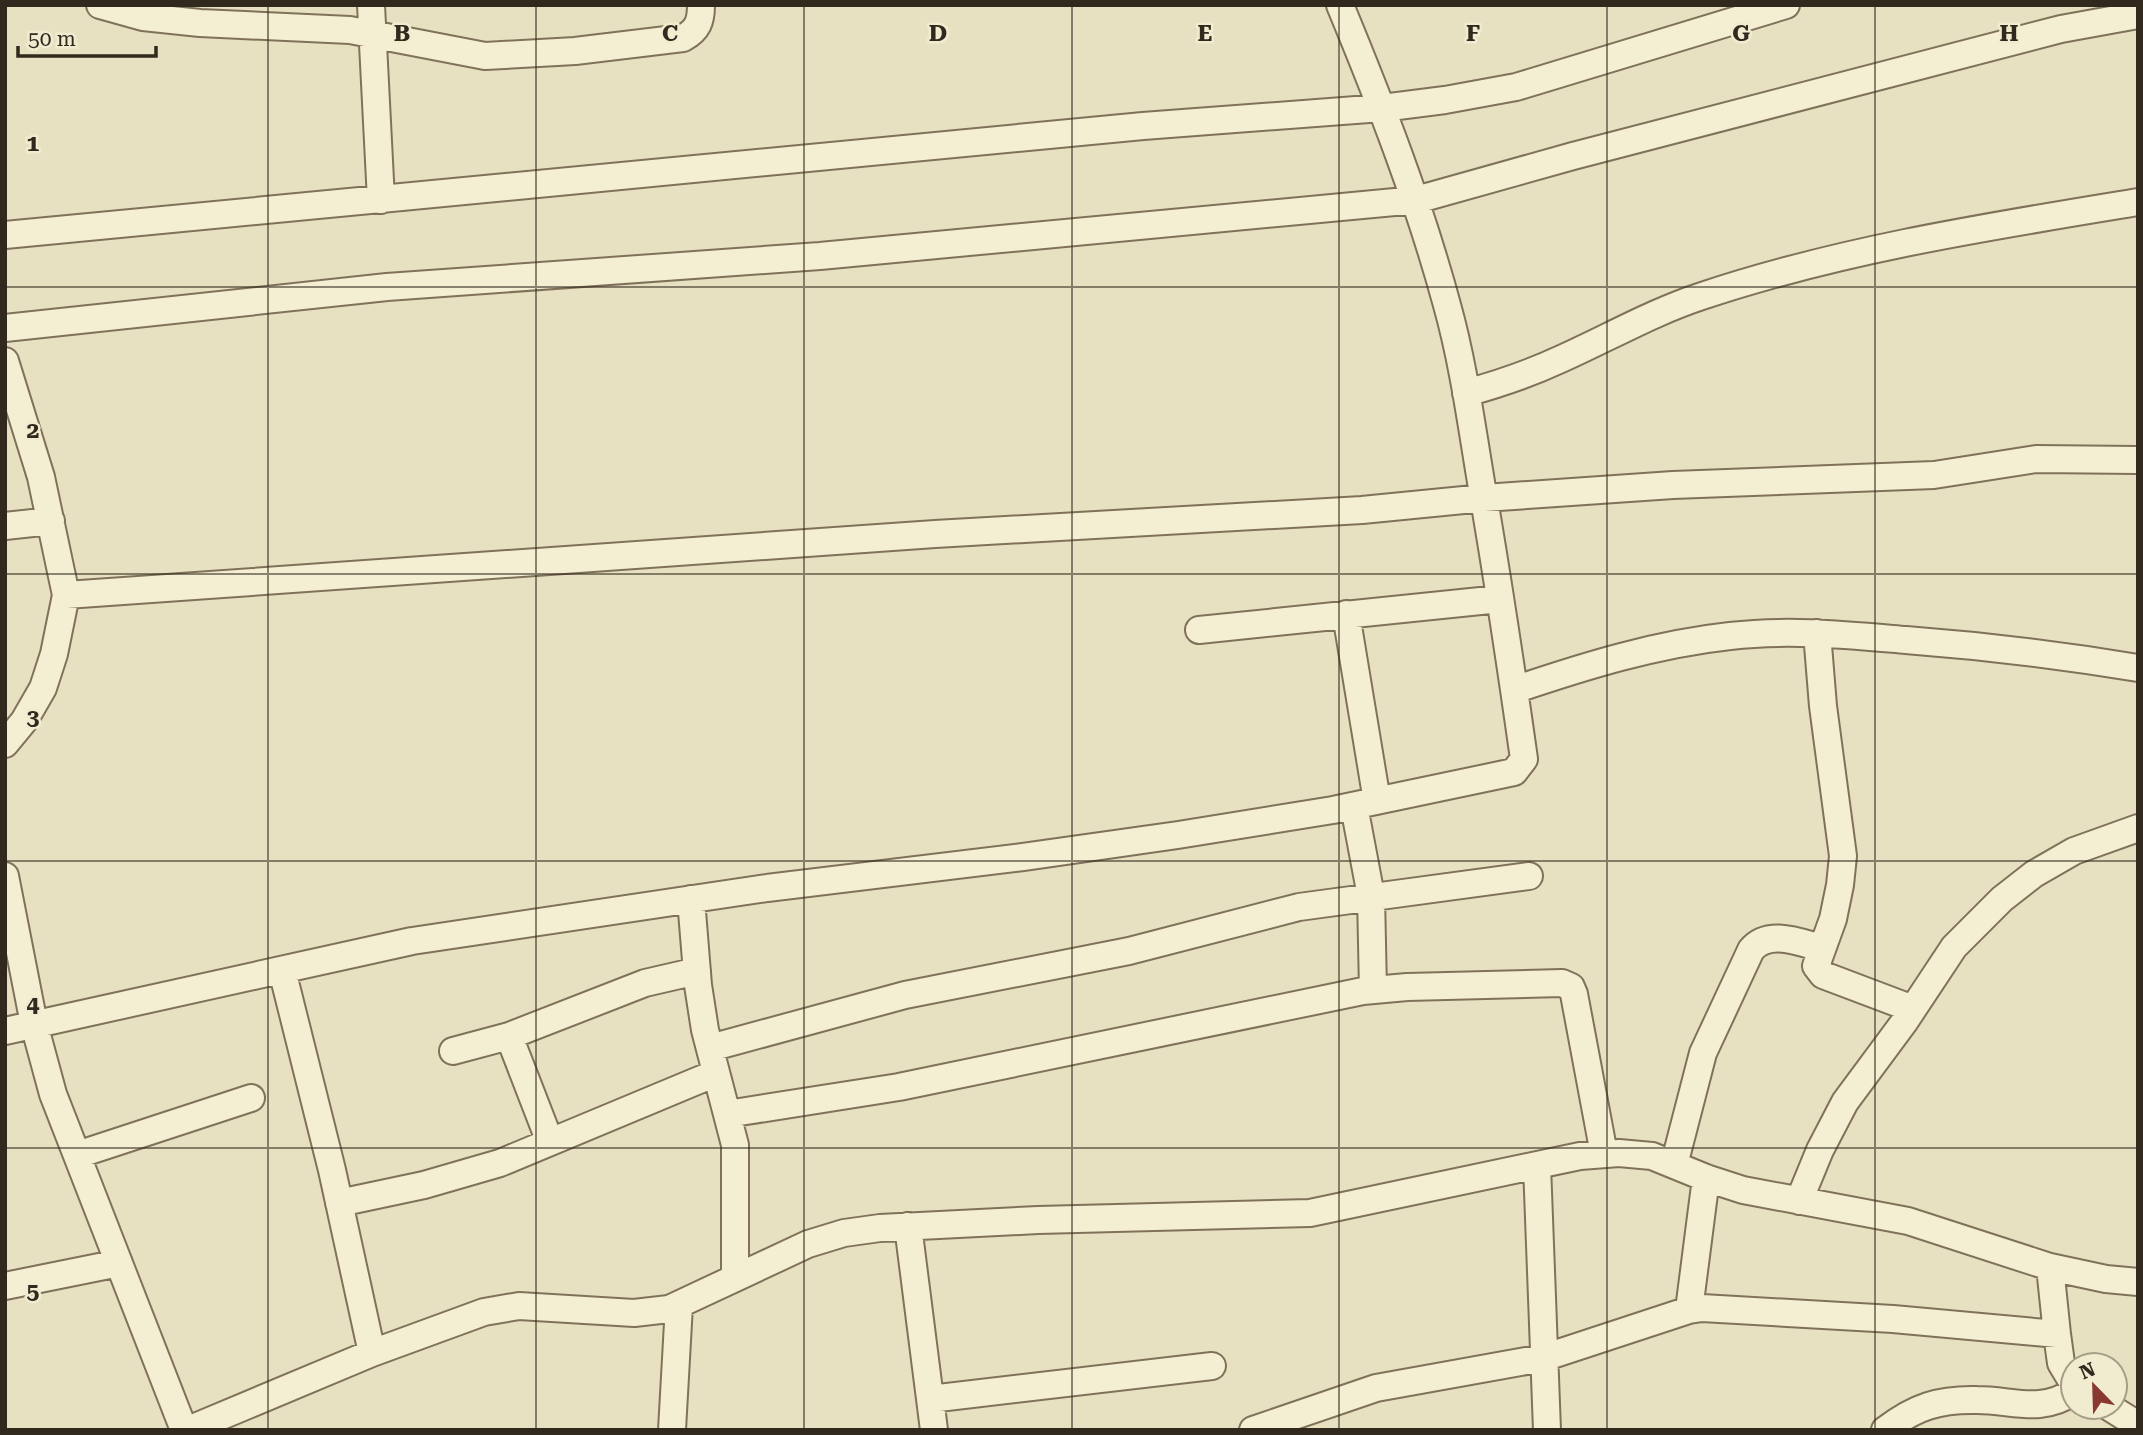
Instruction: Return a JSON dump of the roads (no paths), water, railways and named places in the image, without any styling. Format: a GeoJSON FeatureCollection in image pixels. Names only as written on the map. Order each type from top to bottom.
{"type":"FeatureCollection","features":[{"type":"Feature","properties":{"kind":"street"},"geometry":{"type":"LineString","coordinates":[[100,5],[143,17],[200,23],[321,27],[485,56],[575,51],[684,38],[694,32],[700,22],[701,5]]}},
{"type":"Feature","properties":{"kind":"street"},"geometry":{"type":"LineString","coordinates":[[371,5],[381,200]]}},
{"type":"Feature","properties":{"kind":"street"},"geometry":{"type":"LineString","coordinates":[[5,1031],[412,942],[691,899],[1178,835],[1366,803],[1514,772],[1524,759],[1484,498],[1466,393],[1447,307],[1416,200],[1340,5]]}},
{"type":"Feature","properties":{"kind":"street"},"geometry":{"type":"LineString","coordinates":[[5,235],[1143,126],[1382,108],[1445,100],[1516,87],[1713,16],[1786,5]]}},
{"type":"Feature","properties":{"kind":"street"},"geometry":{"type":"LineString","coordinates":[[5,328],[387,288],[820,256],[1416,200],[1573,156],[2061,29],[2138,15]]}},
{"type":"Feature","properties":{"kind":"street"},"geometry":{"type":"LineString","coordinates":[[1466,393],[1501,383],[1559,360],[1697,297],[1742,283],[1858,254],[1996,225],[2138,202]]}},
{"type":"Feature","properties":{"kind":"street"},"geometry":{"type":"LineString","coordinates":[[5,361],[41,477],[66,595],[54,654],[43,688],[5,744]]}},
{"type":"Feature","properties":{"kind":"street"},"geometry":{"type":"LineString","coordinates":[[66,595],[922,535],[1362,510],[1484,498],[1673,485],[1934,475],[2036,459],[2138,460]]}},
{"type":"Feature","properties":{"kind":"street"},"geometry":{"type":"LineString","coordinates":[[5,526],[51,521]]}},
{"type":"Feature","properties":{"kind":"street"},"geometry":{"type":"LineString","coordinates":[[1199,630],[1500,599]]}},
{"type":"Feature","properties":{"kind":"street"},"geometry":{"type":"LineString","coordinates":[[1346,614],[1366,803],[1373,990]]}},
{"type":"Feature","properties":{"kind":"street"},"geometry":{"type":"LineString","coordinates":[[1514,690],[1586,665],[1660,647],[1731,635],[1795,631],[2038,651],[2138,668]]}},
{"type":"Feature","properties":{"kind":"street"},"geometry":{"type":"LineString","coordinates":[[1817,633],[1823,706],[1843,856],[1833,919],[1816,966],[1823,975],[1913,1009]]}},
{"type":"Feature","properties":{"kind":"street"},"geometry":{"type":"LineString","coordinates":[[1799,1201],[1820,1150],[1845,1102],[1913,1009],[1954,947],[2002,899],[2034,874],[2074,851],[2138,828]]}},
{"type":"Feature","properties":{"kind":"street"},"geometry":{"type":"LineString","coordinates":[[339,1203],[457,1176],[500,1163],[550,1142],[713,1061],[905,995],[1129,951],[1299,906],[1529,876]]}},
{"type":"Feature","properties":{"kind":"street"},"geometry":{"type":"LineString","coordinates":[[7,891],[34,1024],[53,1094],[186,1430],[372,1353],[484,1312],[519,1306],[634,1313],[669,1309],[808,1244],[844,1233],[908,1226],[1310,1213],[1580,1156],[1604,1154],[1652,1156],[1706,1178],[1743,1189],[1908,1221],[2050,1267],[2106,1279],[2138,1282]]}},
{"type":"Feature","properties":{"kind":"street"},"geometry":{"type":"LineString","coordinates":[[691,899],[697,971],[713,1061],[735,1145],[735,1277]]}},
{"type":"Feature","properties":{"kind":"street"},"geometry":{"type":"LineString","coordinates":[[1674,1165],[1703,1053],[1751,950],[1757,943],[1770,938],[1822,948]]}},
{"type":"Feature","properties":{"kind":"street"},"geometry":{"type":"LineString","coordinates":[[282,970],[339,1203],[372,1353]]}},
{"type":"Feature","properties":{"kind":"street"},"geometry":{"type":"LineString","coordinates":[[453,1051],[509,1037],[622,991],[697,971]]}},
{"type":"Feature","properties":{"kind":"street"},"geometry":{"type":"LineString","coordinates":[[727,1114],[899,1087],[1117,1043],[1318,998],[1373,990],[1541,982],[1562,983],[1571,987],[1604,1154]]}},
{"type":"Feature","properties":{"kind":"street"},"geometry":{"type":"LineString","coordinates":[[509,1037],[550,1142]]}},
{"type":"Feature","properties":{"kind":"street"},"geometry":{"type":"LineString","coordinates":[[77,1155],[251,1098]]}},
{"type":"Feature","properties":{"kind":"street"},"geometry":{"type":"LineString","coordinates":[[1536,1165],[1547,1430]]}},
{"type":"Feature","properties":{"kind":"street"},"geometry":{"type":"LineString","coordinates":[[1689,1310],[1706,1178]]}},
{"type":"Feature","properties":{"kind":"street"},"geometry":{"type":"LineString","coordinates":[[908,1226],[934,1430]]}},
{"type":"Feature","properties":{"kind":"street"},"geometry":{"type":"LineString","coordinates":[[5,1286],[119,1263]]}},
{"type":"Feature","properties":{"kind":"street"},"geometry":{"type":"LineString","coordinates":[[2050,1267],[2059,1351]]}},
{"type":"Feature","properties":{"kind":"street"},"geometry":{"type":"LineString","coordinates":[[672,1430],[679,1305]]}},
{"type":"Feature","properties":{"kind":"street"},"geometry":{"type":"LineString","coordinates":[[1253,1430],[1376,1388],[1543,1358],[1689,1310],[1880,1318],[2057,1334]]}},
{"type":"Feature","properties":{"kind":"street"},"geometry":{"type":"LineString","coordinates":[[930,1399],[1212,1366]]}},
{"type":"Feature","properties":{"kind":"street"},"geometry":{"type":"LineString","coordinates":[[1885,1430],[1905,1415],[1935,1403],[1980,1400],[2039,1405],[2059,1399]]}}]}
